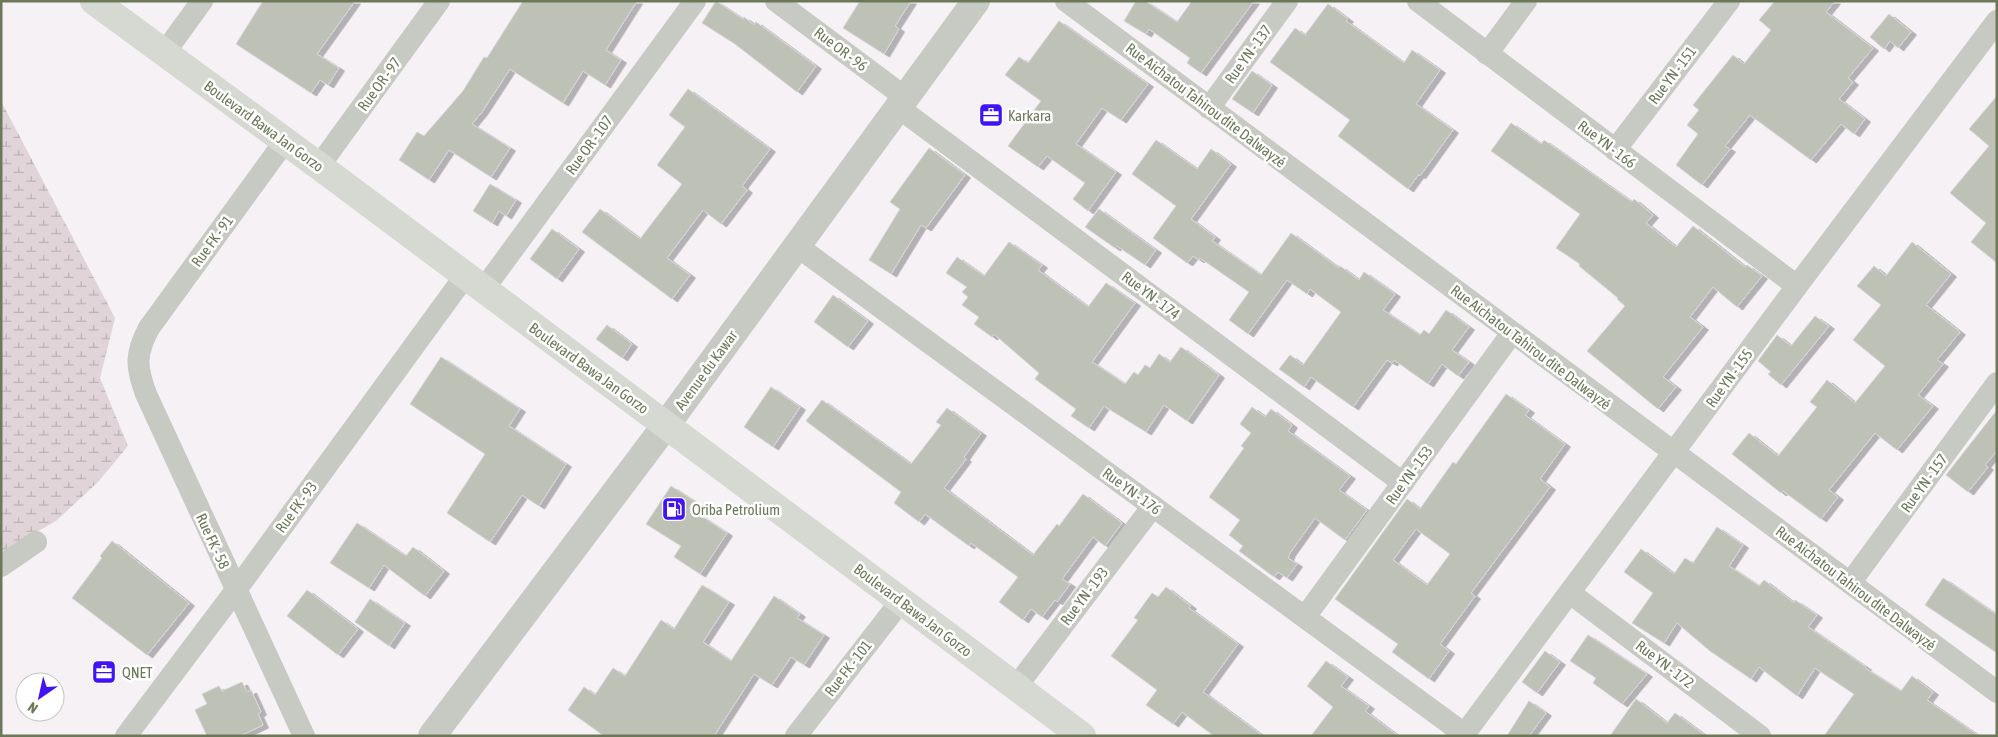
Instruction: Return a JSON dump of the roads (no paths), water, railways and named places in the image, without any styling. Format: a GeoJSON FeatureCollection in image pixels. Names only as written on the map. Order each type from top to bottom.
{"type":"FeatureCollection","features":[{"type":"Feature","properties":{"kind":"main road","name":"Boulevard Bawa Jan Gorzo"},"geometry":{"type":"LineString","coordinates":[[94,1],[319,166],[1082,736]]}},
{"type":"Feature","properties":{"kind":"street"},"geometry":{"type":"LineString","coordinates":[[165,52],[202,1]]}},
{"type":"Feature","properties":{"kind":"street","name":"Rue OR - 97"},"geometry":{"type":"LineString","coordinates":[[319,166],[439,1]]}},
{"type":"Feature","properties":{"kind":"street","name":"Rue OR - 107"},"geometry":{"type":"LineString","coordinates":[[474,283],[694,1]]}},
{"type":"Feature","properties":{"kind":"street","name":"Rue OR - 96"},"geometry":{"type":"LineString","coordinates":[[776,1],[902,103]]}},
{"type":"Feature","properties":{"kind":"street","name":"Avenue du Kawar"},"geometry":{"type":"LineString","coordinates":[[432,736],[666,425],[976,1]]}},
{"type":"Feature","properties":{"kind":"street","name":"Rue Aichatou Tahirou dite Dalwayzé"},"geometry":{"type":"LineString","coordinates":[[1066,1],[1997,692]]}},
{"type":"Feature","properties":{"kind":"street","name":"Rue YN - 137"},"geometry":{"type":"LineString","coordinates":[[1209,108],[1287,1]]}},
{"type":"Feature","properties":{"kind":"street","name":"Rue YN - 166"},"geometry":{"type":"LineString","coordinates":[[1418,1],[1797,286]]}},
{"type":"Feature","properties":{"kind":"street"},"geometry":{"type":"LineString","coordinates":[[1487,54],[1526,1]]}},
{"type":"Feature","properties":{"kind":"street","name":"Rue YN - 151"},"geometry":{"type":"LineString","coordinates":[[1615,150],[1729,1]]}},
{"type":"Feature","properties":{"kind":"street","name":"Rue YN - 155"},"geometry":{"type":"LineString","coordinates":[[1465,735],[1797,286],[1997,21]]}},
{"type":"Feature","properties":{"kind":"street","name":"Rue YN - 174"},"geometry":{"type":"LineString","coordinates":[[902,103],[1403,482]]}},
{"type":"Feature","properties":{"kind":"street","name":"Rue FK - 91"},"geometry":{"type":"LineString","coordinates":[[141,342],[149,328],[285,141]]}},
{"type":"Feature","properties":{"kind":"street","name":"Rue YN - 176"},"geometry":{"type":"LineString","coordinates":[[797,246],[1465,735]]}},
{"type":"Feature","properties":{"kind":"street","name":"Rue FK - 93"},"geometry":{"type":"LineString","coordinates":[[126,736],[236,590],[474,283]]}},
{"type":"Feature","properties":{"kind":"street","name":"Rue YN - 153"},"geometry":{"type":"LineString","coordinates":[[1305,617],[1512,333]]}},
{"type":"Feature","properties":{"kind":"street","name":"Rue FK - 58"},"geometry":{"type":"LineString","coordinates":[[141,342],[137,359],[139,375],[146,394],[304,736]]}},
{"type":"Feature","properties":{"kind":"street","name":"Rue YN - 157"},"geometry":{"type":"LineString","coordinates":[[1850,584],[1997,383]]}},
{"type":"Feature","properties":{"kind":"street","name":"Rue YN - 193"},"geometry":{"type":"LineString","coordinates":[[1016,687],[1153,506]]}},
{"type":"Feature","properties":{"kind":"street"},"geometry":{"type":"LineString","coordinates":[[1,566],[36,542]]}},
{"type":"Feature","properties":{"kind":"street","name":"Rue YN - 172"},"geometry":{"type":"LineString","coordinates":[[1570,593],[1760,736]]}},
{"type":"Feature","properties":{"kind":"street","name":"Rue FK - 101"},"geometry":{"type":"LineString","coordinates":[[796,736],[901,601]]}},
{"type":"Feature","properties":{"kind":"place","name":"Karkara"},"geometry":{"type":"Point","coordinates":[991,115]}},
{"type":"Feature","properties":{"kind":"place","name":"Oriba Petrolium"},"geometry":{"type":"Point","coordinates":[674,509]}},
{"type":"Feature","properties":{"kind":"place","name":"QNET"},"geometry":{"type":"Point","coordinates":[104,672]}}]}
